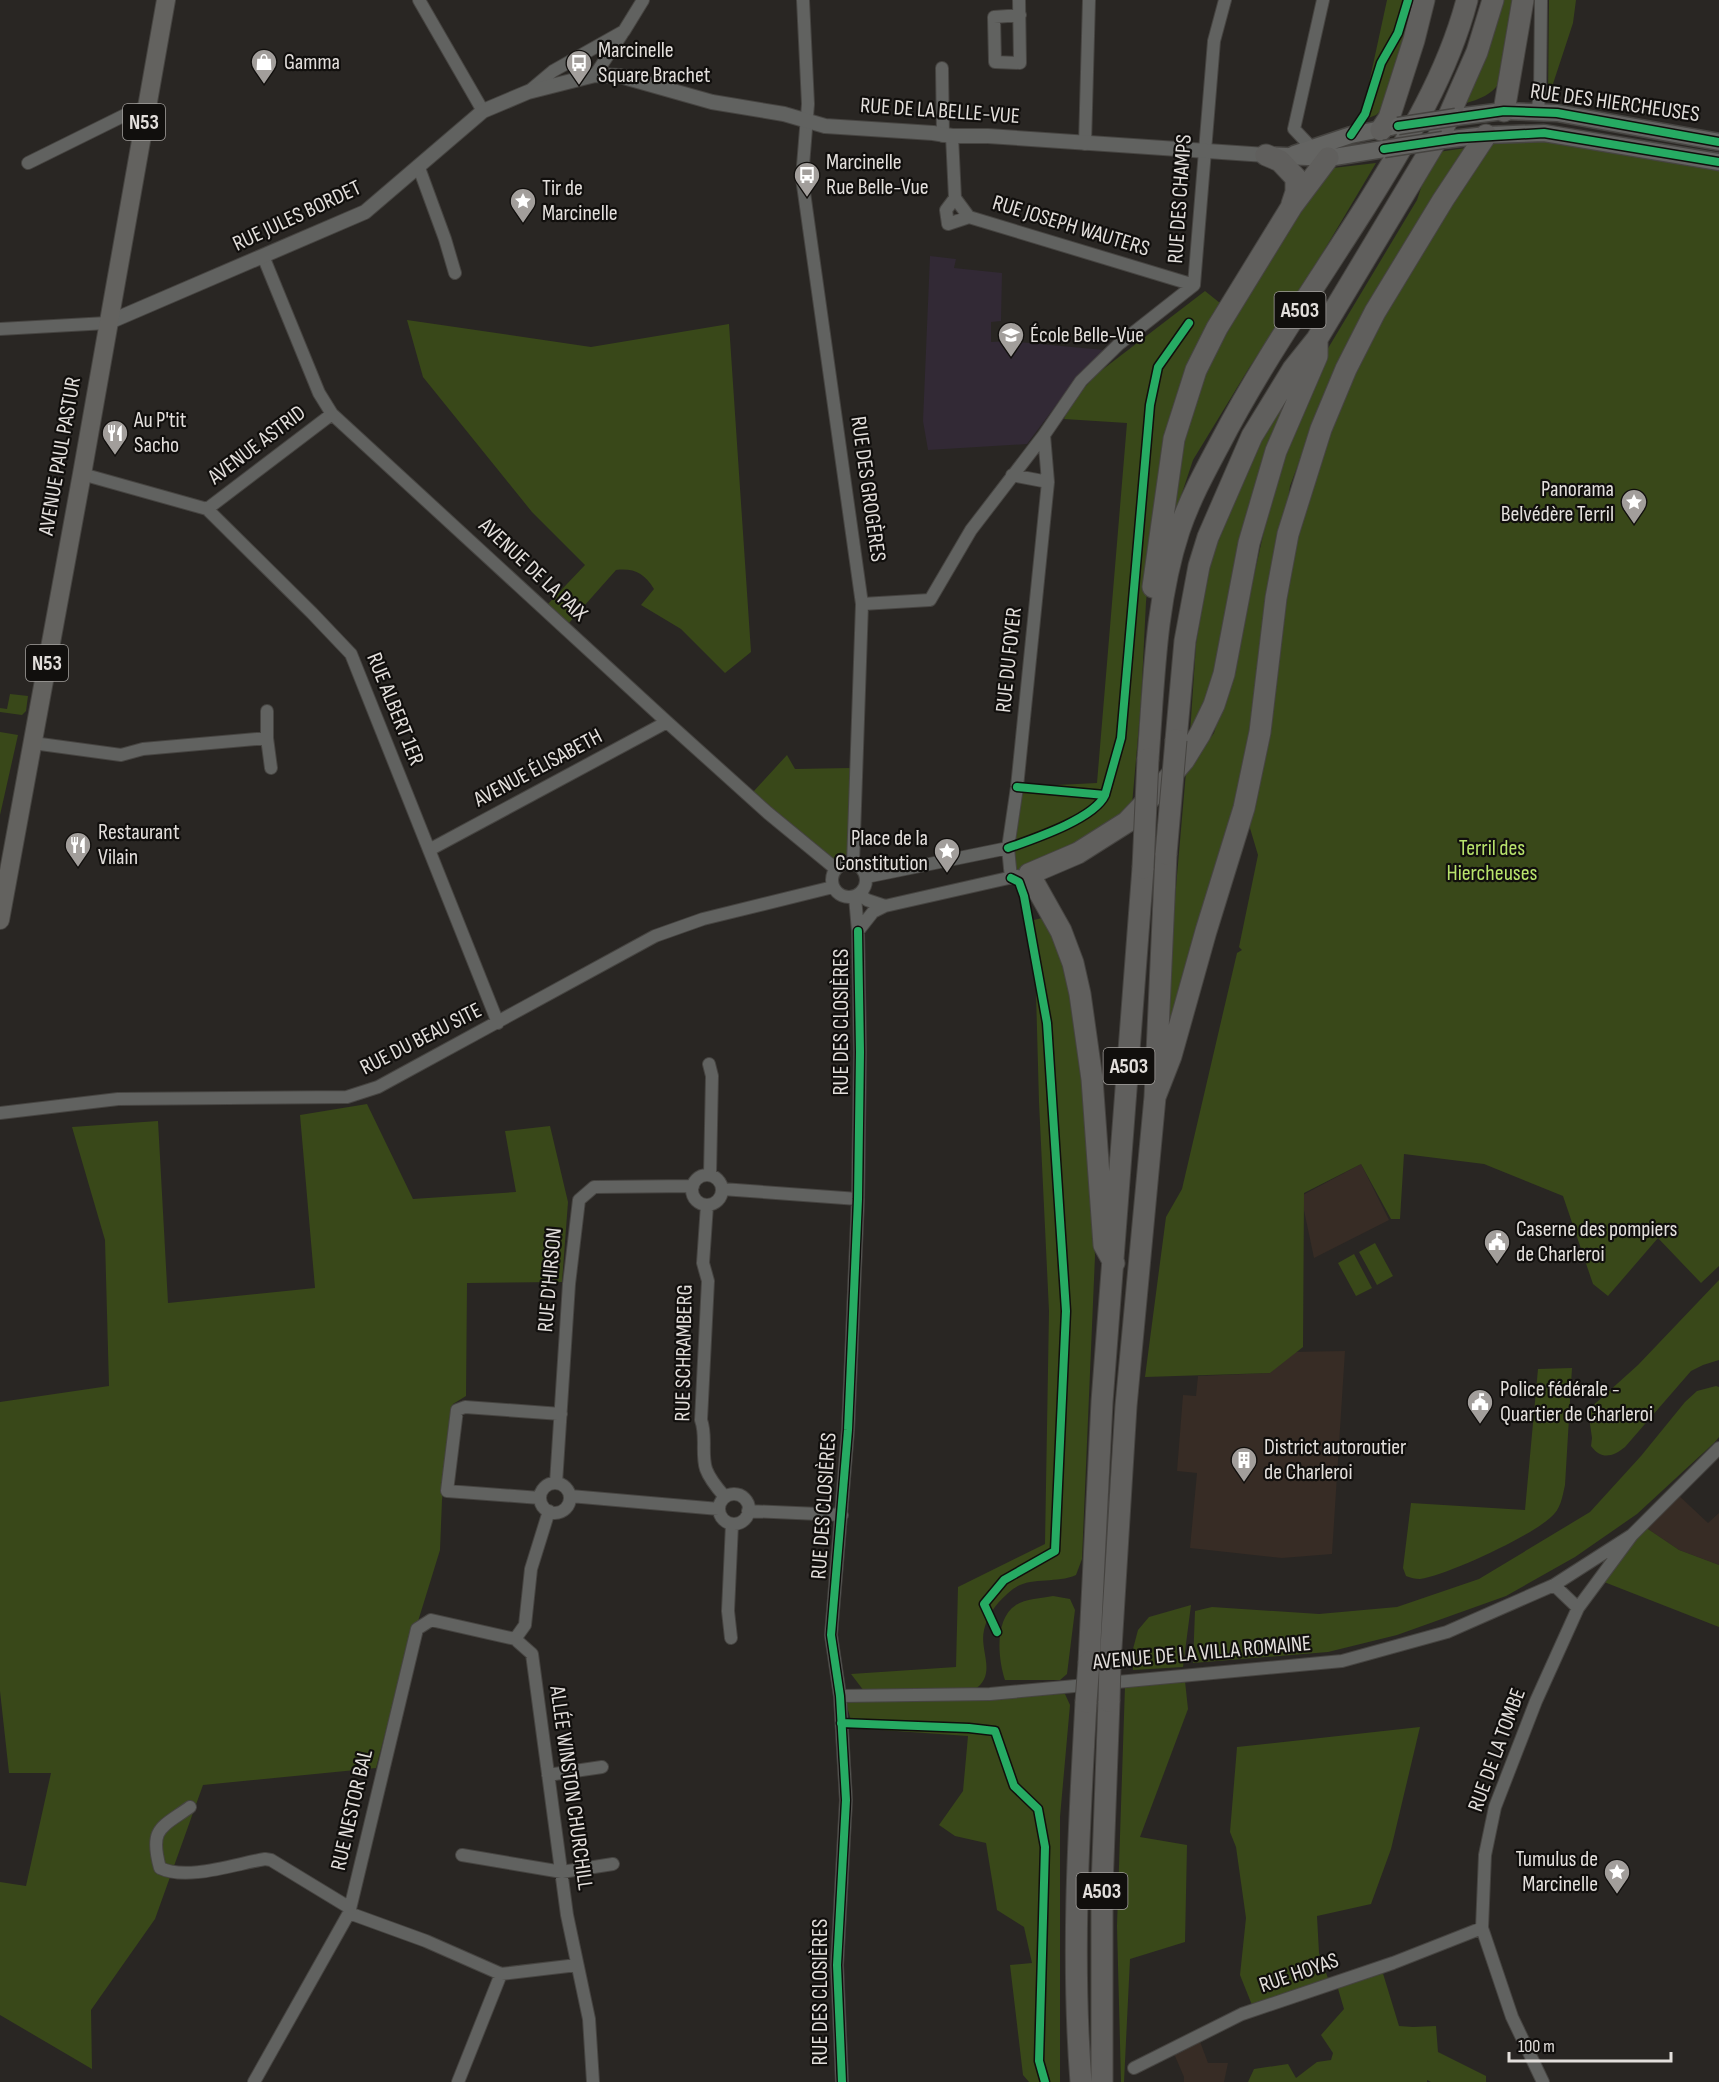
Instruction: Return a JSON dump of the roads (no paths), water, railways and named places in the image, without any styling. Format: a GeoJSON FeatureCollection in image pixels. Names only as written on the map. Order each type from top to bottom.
{"type":"FeatureCollection","features":[{"type":"Feature","properties":{"kind":"highway"},"geometry":{"type":"LineString","coordinates":[[1386,139],[1389,118],[1424,0]]}},
{"type":"Feature","properties":{"kind":"highway","name":"A503"},"geometry":{"type":"LineString","coordinates":[[1102,2082],[1102,1887],[1109,1701],[1100,1663],[1102,1402],[1143,868],[1148,759],[1158,629],[1179,532],[1194,493],[1237,410],[1429,101],[1460,27],[1467,0]]}},
{"type":"Feature","properties":{"kind":"highway","name":"A503"},"geometry":{"type":"LineString","coordinates":[[1081,2082],[1078,2049],[1076,1882],[1086,1702],[1100,1663],[1126,1406],[1155,1097],[1166,854],[1185,641],[1199,566],[1208,537],[1252,436],[1293,369],[1317,339],[1443,129],[1477,51],[1493,0]]}},
{"type":"Feature","properties":{"kind":"highway"},"geometry":{"type":"LineString","coordinates":[[1504,111],[1524,0]]}},
{"type":"Feature","properties":{"kind":"highway"},"geometry":{"type":"LineString","coordinates":[[1155,1097],[1171,1056],[1244,808],[1260,732],[1276,598],[1288,534],[1321,429],[1346,369],[1375,312],[1443,200],[1486,135]]}},
{"type":"Feature","properties":{"kind":"highway"},"geometry":{"type":"LineString","coordinates":[[1158,629],[1152,593],[1174,439],[1196,370],[1217,328],[1292,206],[1319,152]]}},
{"type":"Feature","properties":{"kind":"highway"},"geometry":{"type":"LineString","coordinates":[[1266,155],[1280,161],[1296,178],[1296,192],[1292,206]]}},
{"type":"Feature","properties":{"kind":"highway"},"geometry":{"type":"LineString","coordinates":[[1114,1263],[1104,1245],[1092,1079],[1080,994],[1073,963],[1061,931],[1020,876],[1078,853],[1127,822],[1184,760],[1200,734],[1214,705],[1224,674],[1252,533],[1276,451],[1317,356],[1317,339]]}},
{"type":"Feature","properties":{"kind":"highway"},"geometry":{"type":"LineString","coordinates":[[1069,2082],[1069,2067],[1078,2049]]}},
{"type":"Feature","properties":{"kind":"main road","name":"AVENUE PAUL PASTUR"},"geometry":{"type":"LineString","coordinates":[[0,920],[166,0]]}},
{"type":"Feature","properties":{"kind":"main road","name":"RUE DE LA BELLE-VUE"},"geometry":{"type":"LineString","coordinates":[[1266,155],[1288,156],[1319,152],[1386,139],[1456,117],[1504,111]]}},
{"type":"Feature","properties":{"kind":"main road","name":"RUE DES HIERCHEUSES"},"geometry":{"type":"LineString","coordinates":[[1504,111],[1557,114],[1719,142]]}},
{"type":"Feature","properties":{"kind":"main road"},"geometry":{"type":"LineString","coordinates":[[1486,135],[1504,111]]}},
{"type":"Feature","properties":{"kind":"main road"},"geometry":{"type":"LineString","coordinates":[[1532,133],[1537,112]]}},
{"type":"Feature","properties":{"kind":"main road","name":"RUE DES HIERCHEUSES"},"geometry":{"type":"LineString","coordinates":[[1486,135],[1544,134],[1719,162]]}},
{"type":"Feature","properties":{"kind":"main road","name":"RUE DE LA BELLE-VUE"},"geometry":{"type":"LineString","coordinates":[[1319,152],[1343,138],[1443,140],[1486,135]]}},
{"type":"Feature","properties":{"kind":"street"},"geometry":{"type":"LineString","coordinates":[[419,0],[483,111]]}},
{"type":"Feature","properties":{"kind":"street"},"geometry":{"type":"LineString","coordinates":[[595,75],[643,0]]}},
{"type":"Feature","properties":{"kind":"street","name":"RUE DES GROGÈRES"},"geometry":{"type":"LineString","coordinates":[[803,0],[808,104],[802,178],[862,604],[853,864]]}},
{"type":"Feature","properties":{"kind":"street"},"geometry":{"type":"LineString","coordinates":[[1019,0],[1020,15]]}},
{"type":"Feature","properties":{"kind":"street"},"geometry":{"type":"LineString","coordinates":[[1085,144],[1089,0]]}},
{"type":"Feature","properties":{"kind":"street","name":"RUE DES CHAMPS"},"geometry":{"type":"LineString","coordinates":[[862,604],[930,600],[971,530],[1044,435],[1081,381],[1119,344],[1194,285],[1214,41],[1225,0]]}},
{"type":"Feature","properties":{"kind":"street"},"geometry":{"type":"LineString","coordinates":[[1319,152],[1294,129],[1323,0]]}},
{"type":"Feature","properties":{"kind":"street"},"geometry":{"type":"LineString","coordinates":[[1537,112],[1540,95],[1541,0]]}},
{"type":"Feature","properties":{"kind":"street"},"geometry":{"type":"LineString","coordinates":[[528,92],[553,71],[624,31]]}},
{"type":"Feature","properties":{"kind":"street","name":"RUE JOSEPH WAUTERS"},"geometry":{"type":"LineString","coordinates":[[942,68],[955,198],[969,217]]}},
{"type":"Feature","properties":{"kind":"street","name":"RUE DE LA BELLE-VUE"},"geometry":{"type":"LineString","coordinates":[[528,92],[595,75],[620,76],[712,102],[784,114],[825,126],[948,136],[985,135],[1085,144],[1266,155]]}},
{"type":"Feature","properties":{"kind":"street","name":"RUE JULES BORDET"},"geometry":{"type":"LineString","coordinates":[[107,323],[365,212],[483,111],[528,92]]}},
{"type":"Feature","properties":{"kind":"street"},"geometry":{"type":"LineString","coordinates":[[28,163],[127,114],[146,107]]}},
{"type":"Feature","properties":{"kind":"street"},"geometry":{"type":"LineString","coordinates":[[419,168],[455,273]]}},
{"type":"Feature","properties":{"kind":"street","name":"RUE JOSEPH WAUTERS"},"geometry":{"type":"LineString","coordinates":[[955,198],[946,210],[948,224],[969,217],[1194,285]]}},
{"type":"Feature","properties":{"kind":"street","name":"AVENUE DE LA PAIX"},"geometry":{"type":"LineString","coordinates":[[263,256],[319,393],[332,414],[667,723],[768,813],[836,869]]}},
{"type":"Feature","properties":{"kind":"street"},"geometry":{"type":"LineString","coordinates":[[0,329],[107,323]]}},
{"type":"Feature","properties":{"kind":"street","name":"AVENUE ASTRID"},"geometry":{"type":"LineString","coordinates":[[207,510],[332,414]]}},
{"type":"Feature","properties":{"kind":"street"},"geometry":{"type":"LineString","coordinates":[[1012,475],[1048,482],[1044,435]]}},
{"type":"Feature","properties":{"kind":"street","name":"RUE ALBERT 1ER"},"geometry":{"type":"LineString","coordinates":[[82,474],[207,510],[351,654],[498,1023]]}},
{"type":"Feature","properties":{"kind":"street","name":"RUE DU FOYER"},"geometry":{"type":"LineString","coordinates":[[1020,876],[1008,849],[1017,787],[1048,482]]}},
{"type":"Feature","properties":{"kind":"street"},"geometry":{"type":"LineString","coordinates":[[267,711],[267,738],[271,768]]}},
{"type":"Feature","properties":{"kind":"street","name":"AVENUE ÉLISABETH"},"geometry":{"type":"LineString","coordinates":[[429,850],[667,723]]}},
{"type":"Feature","properties":{"kind":"street"},"geometry":{"type":"LineString","coordinates":[[33,742],[121,755],[143,749],[267,738]]}},
{"type":"Feature","properties":{"kind":"street"},"geometry":{"type":"LineString","coordinates":[[866,877],[1008,849]]}},
{"type":"Feature","properties":{"kind":"street"},"geometry":{"type":"LineString","coordinates":[[857,896],[865,887],[866,877],[860,867],[844,864],[836,869],[832,878],[833,887],[842,896],[857,896],[885,906]]}},
{"type":"Feature","properties":{"kind":"street"},"geometry":{"type":"LineString","coordinates":[[858,931],[873,912],[885,906],[1020,876]]}},
{"type":"Feature","properties":{"kind":"street","name":"RUE DU BEAU SITE"},"geometry":{"type":"LineString","coordinates":[[0,1113],[118,1099],[347,1097],[378,1087],[654,936],[703,919],[833,887]]}},
{"type":"Feature","properties":{"kind":"street","name":"RUE DES CLOSIÈRES"},"geometry":{"type":"LineString","coordinates":[[842,2082],[837,1965],[846,1800],[840,1696],[831,1635],[849,1418],[858,1199],[860,1052],[857,896]]}},
{"type":"Feature","properties":{"kind":"street"},"geometry":{"type":"LineString","coordinates":[[709,1064],[712,1076],[710,1175]]}},
{"type":"Feature","properties":{"kind":"street"},"geometry":{"type":"LineString","coordinates":[[710,1175],[719,1180],[722,1189],[716,1202],[707,1204],[695,1199],[693,1186],[698,1178],[710,1175]]}},
{"type":"Feature","properties":{"kind":"street","name":"RUE D'HIRSON"},"geometry":{"type":"LineString","coordinates":[[556,1483],[569,1284],[579,1200],[594,1187],[693,1186]]}},
{"type":"Feature","properties":{"kind":"street"},"geometry":{"type":"LineString","coordinates":[[722,1189],[858,1199]]}},
{"type":"Feature","properties":{"kind":"street","name":"RUE SCHRAMBERG"},"geometry":{"type":"LineString","coordinates":[[707,1204],[703,1263],[708,1281],[701,1420],[704,1429],[705,1467],[714,1484],[725,1497]]}},
{"type":"Feature","properties":{"kind":"street"},"geometry":{"type":"LineString","coordinates":[[540,1498],[447,1491],[457,1410],[465,1407],[561,1414]]}},
{"type":"Feature","properties":{"kind":"street","name":"RUE DE LA TOMBE"},"geometry":{"type":"LineString","coordinates":[[1543,2082],[1512,2017],[1482,1928],[1485,1855],[1495,1807],[1536,1701],[1578,1608],[1632,1535],[1719,1448]]}},
{"type":"Feature","properties":{"kind":"street"},"geometry":{"type":"LineString","coordinates":[[556,1483],[567,1489],[570,1496],[570,1502],[564,1510],[554,1513],[542,1504],[540,1498],[546,1485],[556,1483]]}},
{"type":"Feature","properties":{"kind":"street"},"geometry":{"type":"LineString","coordinates":[[735,1495],[747,1502],[748,1511],[741,1522],[732,1524],[722,1517],[719,1509],[725,1497],[735,1495]]}},
{"type":"Feature","properties":{"kind":"street"},"geometry":{"type":"LineString","coordinates":[[570,1496],[719,1509]]}},
{"type":"Feature","properties":{"kind":"street"},"geometry":{"type":"LineString","coordinates":[[515,1640],[525,1625],[531,1569],[549,1511]]}},
{"type":"Feature","properties":{"kind":"street"},"geometry":{"type":"LineString","coordinates":[[748,1511],[842,1515]]}},
{"type":"Feature","properties":{"kind":"street"},"geometry":{"type":"LineString","coordinates":[[730,1638],[728,1611],[732,1524]]}},
{"type":"Feature","properties":{"kind":"street","name":"RUE DE LA TOMBE"},"geometry":{"type":"LineString","coordinates":[[1554,1585],[1632,1535]]}},
{"type":"Feature","properties":{"kind":"street"},"geometry":{"type":"LineString","coordinates":[[1554,1585],[1578,1608]]}},
{"type":"Feature","properties":{"kind":"street","name":"AVENUE DE LA VILLA ROMAINE"},"geometry":{"type":"LineString","coordinates":[[840,1696],[990,1694],[1342,1661],[1447,1632],[1554,1585]]}},
{"type":"Feature","properties":{"kind":"street","name":"RUE NESTOR BAL"},"geometry":{"type":"LineString","coordinates":[[254,2082],[350,1910],[417,1629],[431,1620],[515,1640]]}},
{"type":"Feature","properties":{"kind":"street","name":"ALLÉE WINSTON CHURCHILL"},"geometry":{"type":"LineString","coordinates":[[515,1640],[532,1654],[562,1872],[589,2019],[593,2082]]}},
{"type":"Feature","properties":{"kind":"street"},"geometry":{"type":"LineString","coordinates":[[548,1776],[602,1767]]}},
{"type":"Feature","properties":{"kind":"street"},"geometry":{"type":"LineString","coordinates":[[190,1807],[162,1827],[155,1837],[155,1849],[160,1868],[169,1872],[189,1873],[265,1859],[271,1860],[350,1910],[501,1974],[578,1965]]}},
{"type":"Feature","properties":{"kind":"street"},"geometry":{"type":"LineString","coordinates":[[462,1855],[562,1872],[613,1864]]}},
{"type":"Feature","properties":{"kind":"street","name":"RUE HOYAS"},"geometry":{"type":"LineString","coordinates":[[1134,2068],[1242,2014],[1393,1963],[1482,1928]]}},
{"type":"Feature","properties":{"kind":"street"},"geometry":{"type":"LineString","coordinates":[[458,2082],[501,1974]]}},
{"type":"Feature","properties":{"kind":"place","name":"Gamma"},"geometry":{"type":"Point","coordinates":[264,85]}},
{"type":"Feature","properties":{"kind":"place","name":"Marcinelle Square Brachet"},"geometry":{"type":"Point","coordinates":[579,86]}},
{"type":"Feature","properties":{"kind":"place","name":"Marcinelle Rue Belle-Vue"},"geometry":{"type":"Point","coordinates":[807,198]}},
{"type":"Feature","properties":{"kind":"place","name":"Tir de Marcinelle"},"geometry":{"type":"Point","coordinates":[523,224]}},
{"type":"Feature","properties":{"kind":"place","name":"École Belle-Vue"},"geometry":{"type":"Point","coordinates":[1011,358]}},
{"type":"Feature","properties":{"kind":"place","name":"Au P'tit Sacho"},"geometry":{"type":"Point","coordinates":[115,456]}},
{"type":"Feature","properties":{"kind":"place","name":"Panorama Belvédère Terril"},"geometry":{"type":"Point","coordinates":[1634,525]}},
{"type":"Feature","properties":{"kind":"place","name":"Restaurant Vilain"},"geometry":{"type":"Point","coordinates":[78,868]}},
{"type":"Feature","properties":{"kind":"place","name":"Place de la Constitution"},"geometry":{"type":"Point","coordinates":[947,874]}},
{"type":"Feature","properties":{"kind":"place","name":"Caserne des pompiers de Charleroi"},"geometry":{"type":"Point","coordinates":[1497,1265]}},
{"type":"Feature","properties":{"kind":"place","name":"Police fédérale - Quartier de Charleroi"},"geometry":{"type":"Point","coordinates":[1480,1425]}},
{"type":"Feature","properties":{"kind":"place","name":"District autoroutier de Charleroi"},"geometry":{"type":"Point","coordinates":[1244,1483]}},
{"type":"Feature","properties":{"kind":"place","name":"Tumulus de Marcinelle"},"geometry":{"type":"Point","coordinates":[1617,1895]}},
{"type":"Feature","properties":{"kind":"park label","name":"Terril des Hiercheuses"},"geometry":{"type":"Point","coordinates":[1492,860]}}]}
